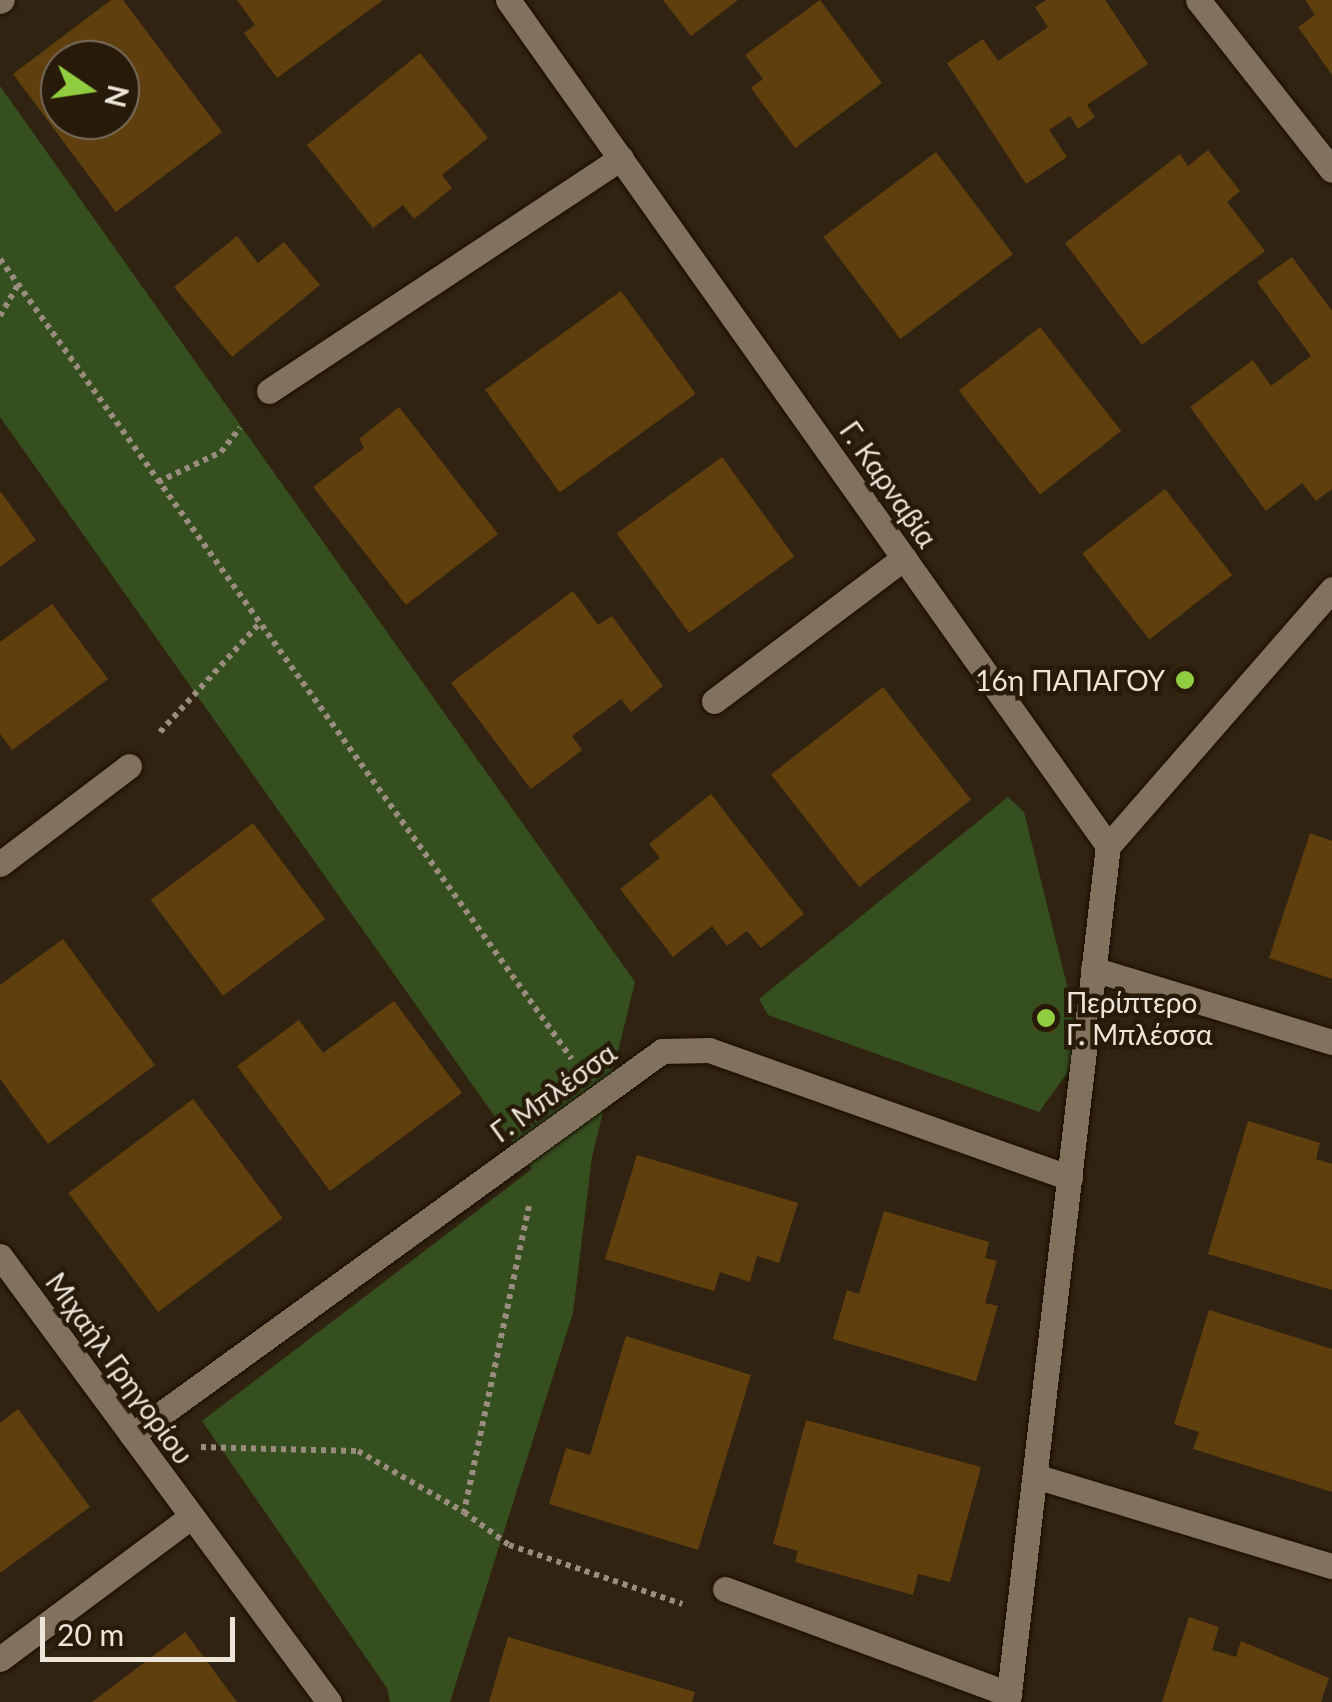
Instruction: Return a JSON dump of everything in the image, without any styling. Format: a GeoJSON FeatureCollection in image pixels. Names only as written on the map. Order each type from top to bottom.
{"type":"FeatureCollection","features":[{"type":"Feature","properties":{"kind":"street","name":"Γ. Καρναβία"},"geometry":{"type":"LineString","coordinates":[[508,0],[1108,846]]}},
{"type":"Feature","properties":{"kind":"street"},"geometry":{"type":"LineString","coordinates":[[1198,0],[1332,170]]}},
{"type":"Feature","properties":{"kind":"street"},"geometry":{"type":"LineString","coordinates":[[269,391],[621,158]]}},
{"type":"Feature","properties":{"kind":"street"},"geometry":{"type":"LineString","coordinates":[[714,701],[904,558]]}},
{"type":"Feature","properties":{"kind":"street"},"geometry":{"type":"LineString","coordinates":[[733,1592],[1009,1698],[1108,846],[1332,589]]}},
{"type":"Feature","properties":{"kind":"street"},"geometry":{"type":"LineString","coordinates":[[0,864],[129,766]]}},
{"type":"Feature","properties":{"kind":"street"},"geometry":{"type":"LineString","coordinates":[[1093,970],[1332,1042]]}},
{"type":"Feature","properties":{"kind":"street","name":"Γ. Μπλέσσα"},"geometry":{"type":"LineString","coordinates":[[136,1440],[662,1051],[709,1050],[1070,1178]]}},
{"type":"Feature","properties":{"kind":"street","name":"Μιχαήλ Γρηγορίου"},"geometry":{"type":"LineString","coordinates":[[0,1256],[329,1702]]}},
{"type":"Feature","properties":{"kind":"street"},"geometry":{"type":"LineString","coordinates":[[1035,1476],[1332,1566]]}},
{"type":"Feature","properties":{"kind":"street"},"geometry":{"type":"LineString","coordinates":[[0,1659],[192,1516]]}},
{"type":"Feature","properties":{"kind":"path"},"geometry":{"type":"LineString","coordinates":[[0,259],[598,1096]]}},
{"type":"Feature","properties":{"kind":"path"},"geometry":{"type":"LineString","coordinates":[[0,316],[18,285]]}},
{"type":"Feature","properties":{"kind":"path"},"geometry":{"type":"LineString","coordinates":[[158,482],[222,452],[269,391]]}},
{"type":"Feature","properties":{"kind":"path"},"geometry":{"type":"LineString","coordinates":[[129,766],[260,624]]}},
{"type":"Feature","properties":{"kind":"path"},"geometry":{"type":"LineString","coordinates":[[464,1512],[541,1138]]}},
{"type":"Feature","properties":{"kind":"path"},"geometry":{"type":"LineString","coordinates":[[136,1440],[358,1451],[464,1512],[509,1546],[687,1606],[733,1592]]}},
{"type":"Feature","properties":{"kind":"green space"},"geometry":{"type":"Polygon","coordinates":[[[0,86],[635,982],[592,1157],[573,1313],[450,1702],[390,1702],[387,1688],[202,1421],[532,1169],[0,417],[0,86]]]}},
{"type":"Feature","properties":{"kind":"green space"},"geometry":{"type":"Polygon","coordinates":[[[1008,797],[1024,812],[1076,1022],[1075,1062],[1039,1112],[768,1015],[759,999],[1008,797]]]}},
{"type":"Feature","properties":{"kind":"building"},"geometry":{"type":"Polygon","coordinates":[[[111,0],[123,0],[222,132],[116,212],[62,140],[140,140],[140,40],[58,40],[111,0]]]}},
{"type":"Feature","properties":{"kind":"building"},"geometry":{"type":"Polygon","coordinates":[[[237,0],[383,0],[277,78],[244,33],[255,25],[237,0]]]}},
{"type":"Feature","properties":{"kind":"building"},"geometry":{"type":"Polygon","coordinates":[[[663,0],[738,0],[691,36],[663,0]]]}},
{"type":"Feature","properties":{"kind":"building"},"geometry":{"type":"Polygon","coordinates":[[[820,0],[882,83],[795,148],[751,88],[763,79],[745,55],[820,0]]]}},
{"type":"Feature","properties":{"kind":"building"},"geometry":{"type":"Polygon","coordinates":[[[1046,0],[1105,0],[1148,64],[1087,105],[1095,117],[1078,129],[1070,116],[1049,130],[1067,157],[1026,184],[947,63],[983,39],[998,61],[1048,27],[1035,7],[1046,0]]]}},
{"type":"Feature","properties":{"kind":"building"},"geometry":{"type":"Polygon","coordinates":[[[1305,0],[1332,0],[1332,75],[1298,27],[1315,15],[1305,0]]]}},
{"type":"Feature","properties":{"kind":"building"},"geometry":{"type":"Polygon","coordinates":[[[420,53],[488,138],[442,175],[452,188],[414,219],[403,205],[373,228],[307,145],[420,53]]]}},
{"type":"Feature","properties":{"kind":"building"},"geometry":{"type":"Polygon","coordinates":[[[40,54],[40,110],[13,74],[40,54]]]}},
{"type":"Feature","properties":{"kind":"building"},"geometry":{"type":"Polygon","coordinates":[[[1208,150],[1240,191],[1227,202],[1265,251],[1142,345],[1065,243],[1180,154],[1188,166],[1208,150]]]}},
{"type":"Feature","properties":{"kind":"building"},"geometry":{"type":"Polygon","coordinates":[[[936,152],[1013,254],[900,339],[823,237],[936,152]]]}},
{"type":"Feature","properties":{"kind":"building"},"geometry":{"type":"Polygon","coordinates":[[[237,236],[258,263],[284,242],[320,285],[232,357],[174,287],[237,236]]]}},
{"type":"Feature","properties":{"kind":"building"},"geometry":{"type":"Polygon","coordinates":[[[1292,257],[1332,311],[1332,489],[1316,501],[1302,483],[1266,511],[1190,407],[1253,360],[1271,386],[1311,356],[1257,282],[1292,257]]]}},
{"type":"Feature","properties":{"kind":"building"},"geometry":{"type":"Polygon","coordinates":[[[621,291],[696,394],[560,492],[485,390],[621,291]]]}},
{"type":"Feature","properties":{"kind":"building"},"geometry":{"type":"Polygon","coordinates":[[[1040,327],[1121,431],[1040,494],[959,390],[1040,327]]]}},
{"type":"Feature","properties":{"kind":"building"},"geometry":{"type":"Polygon","coordinates":[[[399,407],[498,534],[406,605],[313,487],[364,448],[359,439],[399,407]]]}},
{"type":"Feature","properties":{"kind":"building"},"geometry":{"type":"Polygon","coordinates":[[[722,457],[794,557],[689,633],[617,533],[722,457]]]}},
{"type":"Feature","properties":{"kind":"building"},"geometry":{"type":"Polygon","coordinates":[[[1165,489],[1232,575],[1149,640],[1082,554],[1165,489]]]}},
{"type":"Feature","properties":{"kind":"building"},"geometry":{"type":"Polygon","coordinates":[[[0,491],[36,540],[0,567],[0,491]]]}},
{"type":"Feature","properties":{"kind":"building"},"geometry":{"type":"Polygon","coordinates":[[[573,591],[598,625],[612,616],[663,686],[631,712],[621,699],[572,736],[582,750],[531,789],[451,683],[573,591]]]}},
{"type":"Feature","properties":{"kind":"building"},"geometry":{"type":"Polygon","coordinates":[[[52,604],[108,679],[12,750],[0,734],[0,642],[52,604]]]}},
{"type":"Feature","properties":{"kind":"building"},"geometry":{"type":"Polygon","coordinates":[[[883,687],[971,800],[859,887],[771,774],[883,687]]]}},
{"type":"Feature","properties":{"kind":"building"},"geometry":{"type":"Polygon","coordinates":[[[711,794],[804,914],[761,948],[747,931],[727,946],[712,926],[673,957],[620,889],[660,858],[649,844],[711,794]]]}},
{"type":"Feature","properties":{"kind":"building"},"geometry":{"type":"Polygon","coordinates":[[[253,823],[325,919],[223,996],[151,900],[253,823]]]}},
{"type":"Feature","properties":{"kind":"building"},"geometry":{"type":"Polygon","coordinates":[[[1310,833],[1332,841],[1332,979],[1269,958],[1310,833]]]}},
{"type":"Feature","properties":{"kind":"building"},"geometry":{"type":"Polygon","coordinates":[[[63,939],[155,1065],[48,1144],[0,1079],[0,985],[63,939]]]}},
{"type":"Feature","properties":{"kind":"building"},"geometry":{"type":"Polygon","coordinates":[[[394,1001],[462,1093],[330,1191],[237,1066],[299,1020],[323,1053],[394,1001]]]}},
{"type":"Feature","properties":{"kind":"building","name":"Περίπτερο Γ. Μπλέσσα"},"geometry":{"type":"Polygon","coordinates":[[[1039,1004],[1059,1009],[1053,1033],[1033,1028],[1039,1004]]]}},
{"type":"Feature","properties":{"kind":"building"},"geometry":{"type":"Polygon","coordinates":[[[193,1099],[283,1218],[158,1312],[68,1193],[193,1099]]]}},
{"type":"Feature","properties":{"kind":"building"},"geometry":{"type":"Polygon","coordinates":[[[1248,1121],[1320,1143],[1316,1159],[1332,1164],[1332,1290],[1208,1254],[1248,1121]]]}},
{"type":"Feature","properties":{"kind":"building"},"geometry":{"type":"Polygon","coordinates":[[[637,1155],[798,1203],[779,1263],[757,1256],[750,1282],[720,1272],[714,1291],[605,1259],[637,1155]]]}},
{"type":"Feature","properties":{"kind":"building"},"geometry":{"type":"Polygon","coordinates":[[[884,1211],[989,1242],[985,1258],[997,1261],[985,1303],[998,1306],[976,1381],[833,1339],[847,1290],[859,1294],[884,1211]]]}},
{"type":"Feature","properties":{"kind":"building"},"geometry":{"type":"Polygon","coordinates":[[[1209,1310],[1332,1349],[1332,1492],[1193,1449],[1199,1432],[1174,1424],[1209,1310]]]}},
{"type":"Feature","properties":{"kind":"building"},"geometry":{"type":"Polygon","coordinates":[[[626,1336],[751,1375],[698,1550],[549,1504],[566,1448],[590,1455],[626,1336]]]}},
{"type":"Feature","properties":{"kind":"building"},"geometry":{"type":"Polygon","coordinates":[[[18,1409],[90,1507],[0,1573],[0,1423],[18,1409]]]}},
{"type":"Feature","properties":{"kind":"building"},"geometry":{"type":"Polygon","coordinates":[[[806,1420],[981,1467],[950,1582],[918,1574],[913,1595],[795,1562],[798,1551],[773,1544],[806,1420]]]}},
{"type":"Feature","properties":{"kind":"building"},"geometry":{"type":"Polygon","coordinates":[[[1189,1617],[1219,1627],[1212,1650],[1236,1657],[1241,1641],[1329,1678],[1321,1702],[1162,1702],[1189,1617]]]}},
{"type":"Feature","properties":{"kind":"building"},"geometry":{"type":"Polygon","coordinates":[[[185,1632],[237,1702],[92,1702],[185,1632]]]}},
{"type":"Feature","properties":{"kind":"building"},"geometry":{"type":"Polygon","coordinates":[[[508,1637],[695,1692],[692,1702],[489,1702],[508,1637]]]}},
{"type":"Feature","properties":{"kind":"place","name":"16η ΠΑΠΑΓΟΥ"},"geometry":{"type":"Point","coordinates":[1185,680]}},
{"type":"Feature","properties":{"kind":"place","name":"Περίπτερο Γ. Μπλέσσα"},"geometry":{"type":"Point","coordinates":[1046,1018]}}]}
